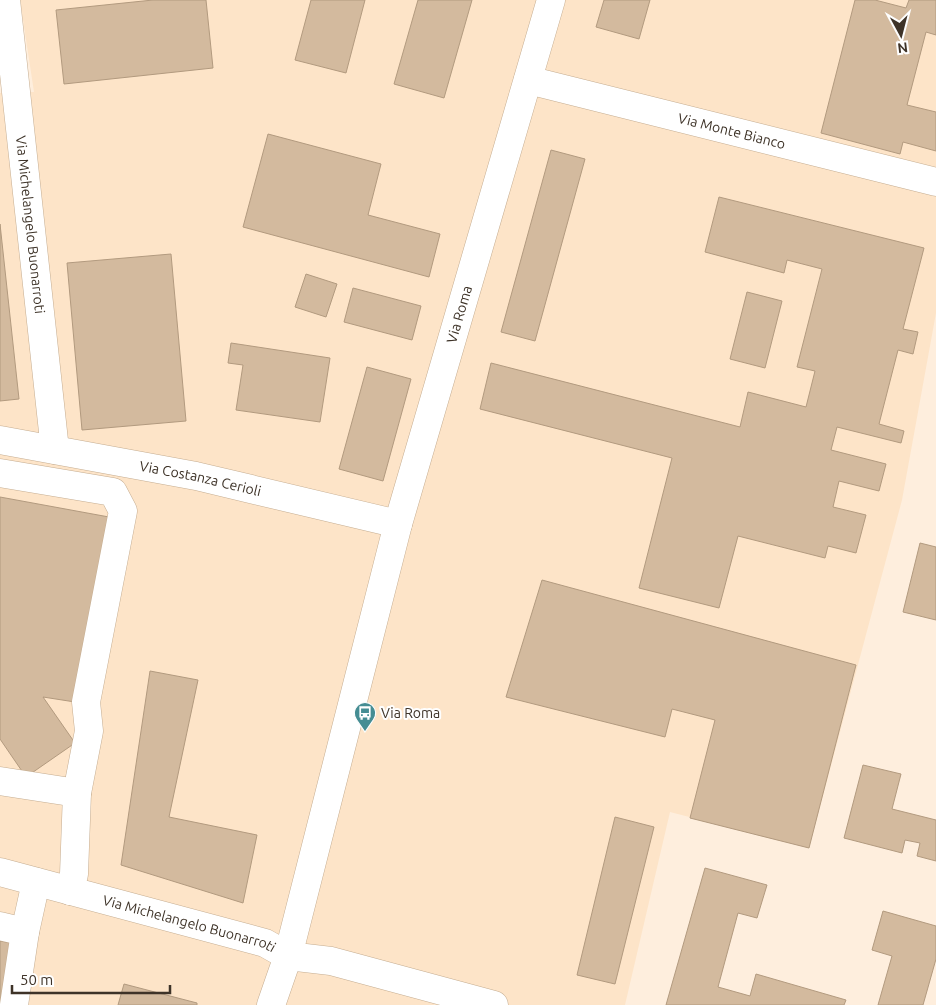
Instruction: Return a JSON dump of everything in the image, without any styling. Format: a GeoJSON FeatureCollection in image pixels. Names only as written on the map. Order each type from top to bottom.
{"type":"FeatureCollection","features":[{"type":"Feature","properties":{"kind":"street","name":"Via Michelangelo Buonarroti"},"geometry":{"type":"LineString","coordinates":[[6,0],[55,450]]}},
{"type":"Feature","properties":{"kind":"street","name":"Via Roma"},"geometry":{"type":"LineString","coordinates":[[271,1005],[288,956],[398,524],[551,0]]}},
{"type":"Feature","properties":{"kind":"street","name":"Via Monte Bianco"},"geometry":{"type":"LineString","coordinates":[[528,80],[936,182]]}},
{"type":"Feature","properties":{"kind":"street","name":"Via Costanza Cerioli"},"geometry":{"type":"LineString","coordinates":[[0,440],[196,476],[398,524]]}},
{"type":"Feature","properties":{"kind":"street"},"geometry":{"type":"LineString","coordinates":[[0,473],[113,492],[123,511],[86,702],[88,731],[77,793],[74,874],[70,892]]}},
{"type":"Feature","properties":{"kind":"street"},"geometry":{"type":"LineString","coordinates":[[0,781],[77,793]]}},
{"type":"Feature","properties":{"kind":"street","name":"Via Michelangelo Buonarroti"},"geometry":{"type":"LineString","coordinates":[[0,872],[265,943],[288,956],[331,961],[494,1005]]}},
{"type":"Feature","properties":{"kind":"street"},"geometry":{"type":"LineString","coordinates":[[14,1005],[12,929],[36,882]]}},
{"type":"Feature","properties":{"kind":"shaded area"},"geometry":{"type":"Polygon","coordinates":[[[20,0],[936,0],[936,313],[902,500],[809,848],[670,812],[625,1005],[0,1005],[0,93],[34,92],[20,0]]]}},
{"type":"Feature","properties":{"kind":"building"},"geometry":{"type":"Polygon","coordinates":[[[153,0],[206,0],[213,68],[64,84],[56,10],[153,0]]]}},
{"type":"Feature","properties":{"kind":"building"},"geometry":{"type":"Polygon","coordinates":[[[311,0],[365,0],[346,73],[295,60],[311,0]]]}},
{"type":"Feature","properties":{"kind":"building"},"geometry":{"type":"Polygon","coordinates":[[[418,0],[472,0],[444,98],[394,84],[418,0]]]}},
{"type":"Feature","properties":{"kind":"building"},"geometry":{"type":"Polygon","coordinates":[[[604,0],[650,0],[639,39],[596,27],[604,0]]]}},
{"type":"Feature","properties":{"kind":"building"},"geometry":{"type":"Polygon","coordinates":[[[855,0],[875,0],[906,8],[909,0],[936,0],[936,35],[926,32],[907,105],[936,112],[936,151],[903,142],[900,154],[821,133],[855,0]]]}},
{"type":"Feature","properties":{"kind":"building"},"geometry":{"type":"Polygon","coordinates":[[[268,134],[381,164],[368,215],[440,234],[429,277],[243,227],[268,134]]]}},
{"type":"Feature","properties":{"kind":"building"},"geometry":{"type":"Polygon","coordinates":[[[551,150],[585,159],[535,341],[501,332],[551,150]]]}},
{"type":"Feature","properties":{"kind":"building"},"geometry":{"type":"Polygon","coordinates":[[[719,197],[924,248],[903,329],[918,332],[913,354],[898,350],[879,424],[904,431],[901,443],[837,427],[831,450],[886,464],[879,491],[839,481],[833,507],[866,515],[856,553],[828,546],[825,558],[738,536],[719,608],[639,588],[672,458],[480,409],[491,363],[740,427],[748,392],[806,407],[815,371],[797,367],[822,269],[787,260],[784,273],[705,252],[719,197]]]}},
{"type":"Feature","properties":{"kind":"building"},"geometry":{"type":"Polygon","coordinates":[[[0,224],[19,399],[0,401],[0,224]]]}},
{"type":"Feature","properties":{"kind":"building"},"geometry":{"type":"Polygon","coordinates":[[[171,254],[186,421],[82,430],[67,263],[171,254]]]}},
{"type":"Feature","properties":{"kind":"building"},"geometry":{"type":"Polygon","coordinates":[[[306,274],[337,284],[326,317],[295,307],[306,274]]]}},
{"type":"Feature","properties":{"kind":"building"},"geometry":{"type":"Polygon","coordinates":[[[353,288],[421,306],[412,340],[344,322],[353,288]]]}},
{"type":"Feature","properties":{"kind":"building"},"geometry":{"type":"Polygon","coordinates":[[[747,292],[782,301],[765,368],[730,359],[747,292]]]}},
{"type":"Feature","properties":{"kind":"building"},"geometry":{"type":"Polygon","coordinates":[[[231,343],[330,358],[320,422],[236,410],[243,365],[228,363],[231,343]]]}},
{"type":"Feature","properties":{"kind":"building"},"geometry":{"type":"Polygon","coordinates":[[[367,367],[411,379],[383,481],[339,469],[367,367]]]}},
{"type":"Feature","properties":{"kind":"building"},"geometry":{"type":"Polygon","coordinates":[[[0,497],[109,517],[75,702],[43,697],[75,743],[26,777],[0,739],[0,497]]]}},
{"type":"Feature","properties":{"kind":"building"},"geometry":{"type":"Polygon","coordinates":[[[920,543],[936,547],[936,620],[903,612],[920,543]]]}},
{"type":"Feature","properties":{"kind":"building"},"geometry":{"type":"Polygon","coordinates":[[[542,580],[856,665],[809,848],[690,818],[715,720],[672,709],[665,737],[506,697],[542,580]]]}},
{"type":"Feature","properties":{"kind":"building"},"geometry":{"type":"Polygon","coordinates":[[[150,671],[198,680],[169,817],[257,835],[243,903],[121,865],[150,671]]]}},
{"type":"Feature","properties":{"kind":"building"},"geometry":{"type":"Polygon","coordinates":[[[863,765],[901,774],[892,809],[936,820],[936,861],[917,856],[920,843],[905,840],[902,853],[844,838],[863,765]]]}},
{"type":"Feature","properties":{"kind":"building"},"geometry":{"type":"Polygon","coordinates":[[[615,817],[654,827],[615,984],[577,975],[615,817]]]}},
{"type":"Feature","properties":{"kind":"building"},"geometry":{"type":"Polygon","coordinates":[[[705,868],[767,885],[757,918],[738,913],[718,987],[750,996],[756,974],[846,1000],[844,1005],[666,1005],[705,868]]]}},
{"type":"Feature","properties":{"kind":"building"},"geometry":{"type":"Polygon","coordinates":[[[883,911],[936,926],[936,959],[923,1005],[878,1005],[892,956],[872,950],[883,911]]]}},
{"type":"Feature","properties":{"kind":"building"},"geometry":{"type":"Polygon","coordinates":[[[0,941],[12,943],[3,1005],[0,1005],[0,941]]]}},
{"type":"Feature","properties":{"kind":"building"},"geometry":{"type":"Polygon","coordinates":[[[124,984],[197,1003],[197,1005],[118,1005],[124,984]]]}},
{"type":"Feature","properties":{"kind":"place","name":"Via Roma"},"geometry":{"type":"Point","coordinates":[365,732]}}]}
